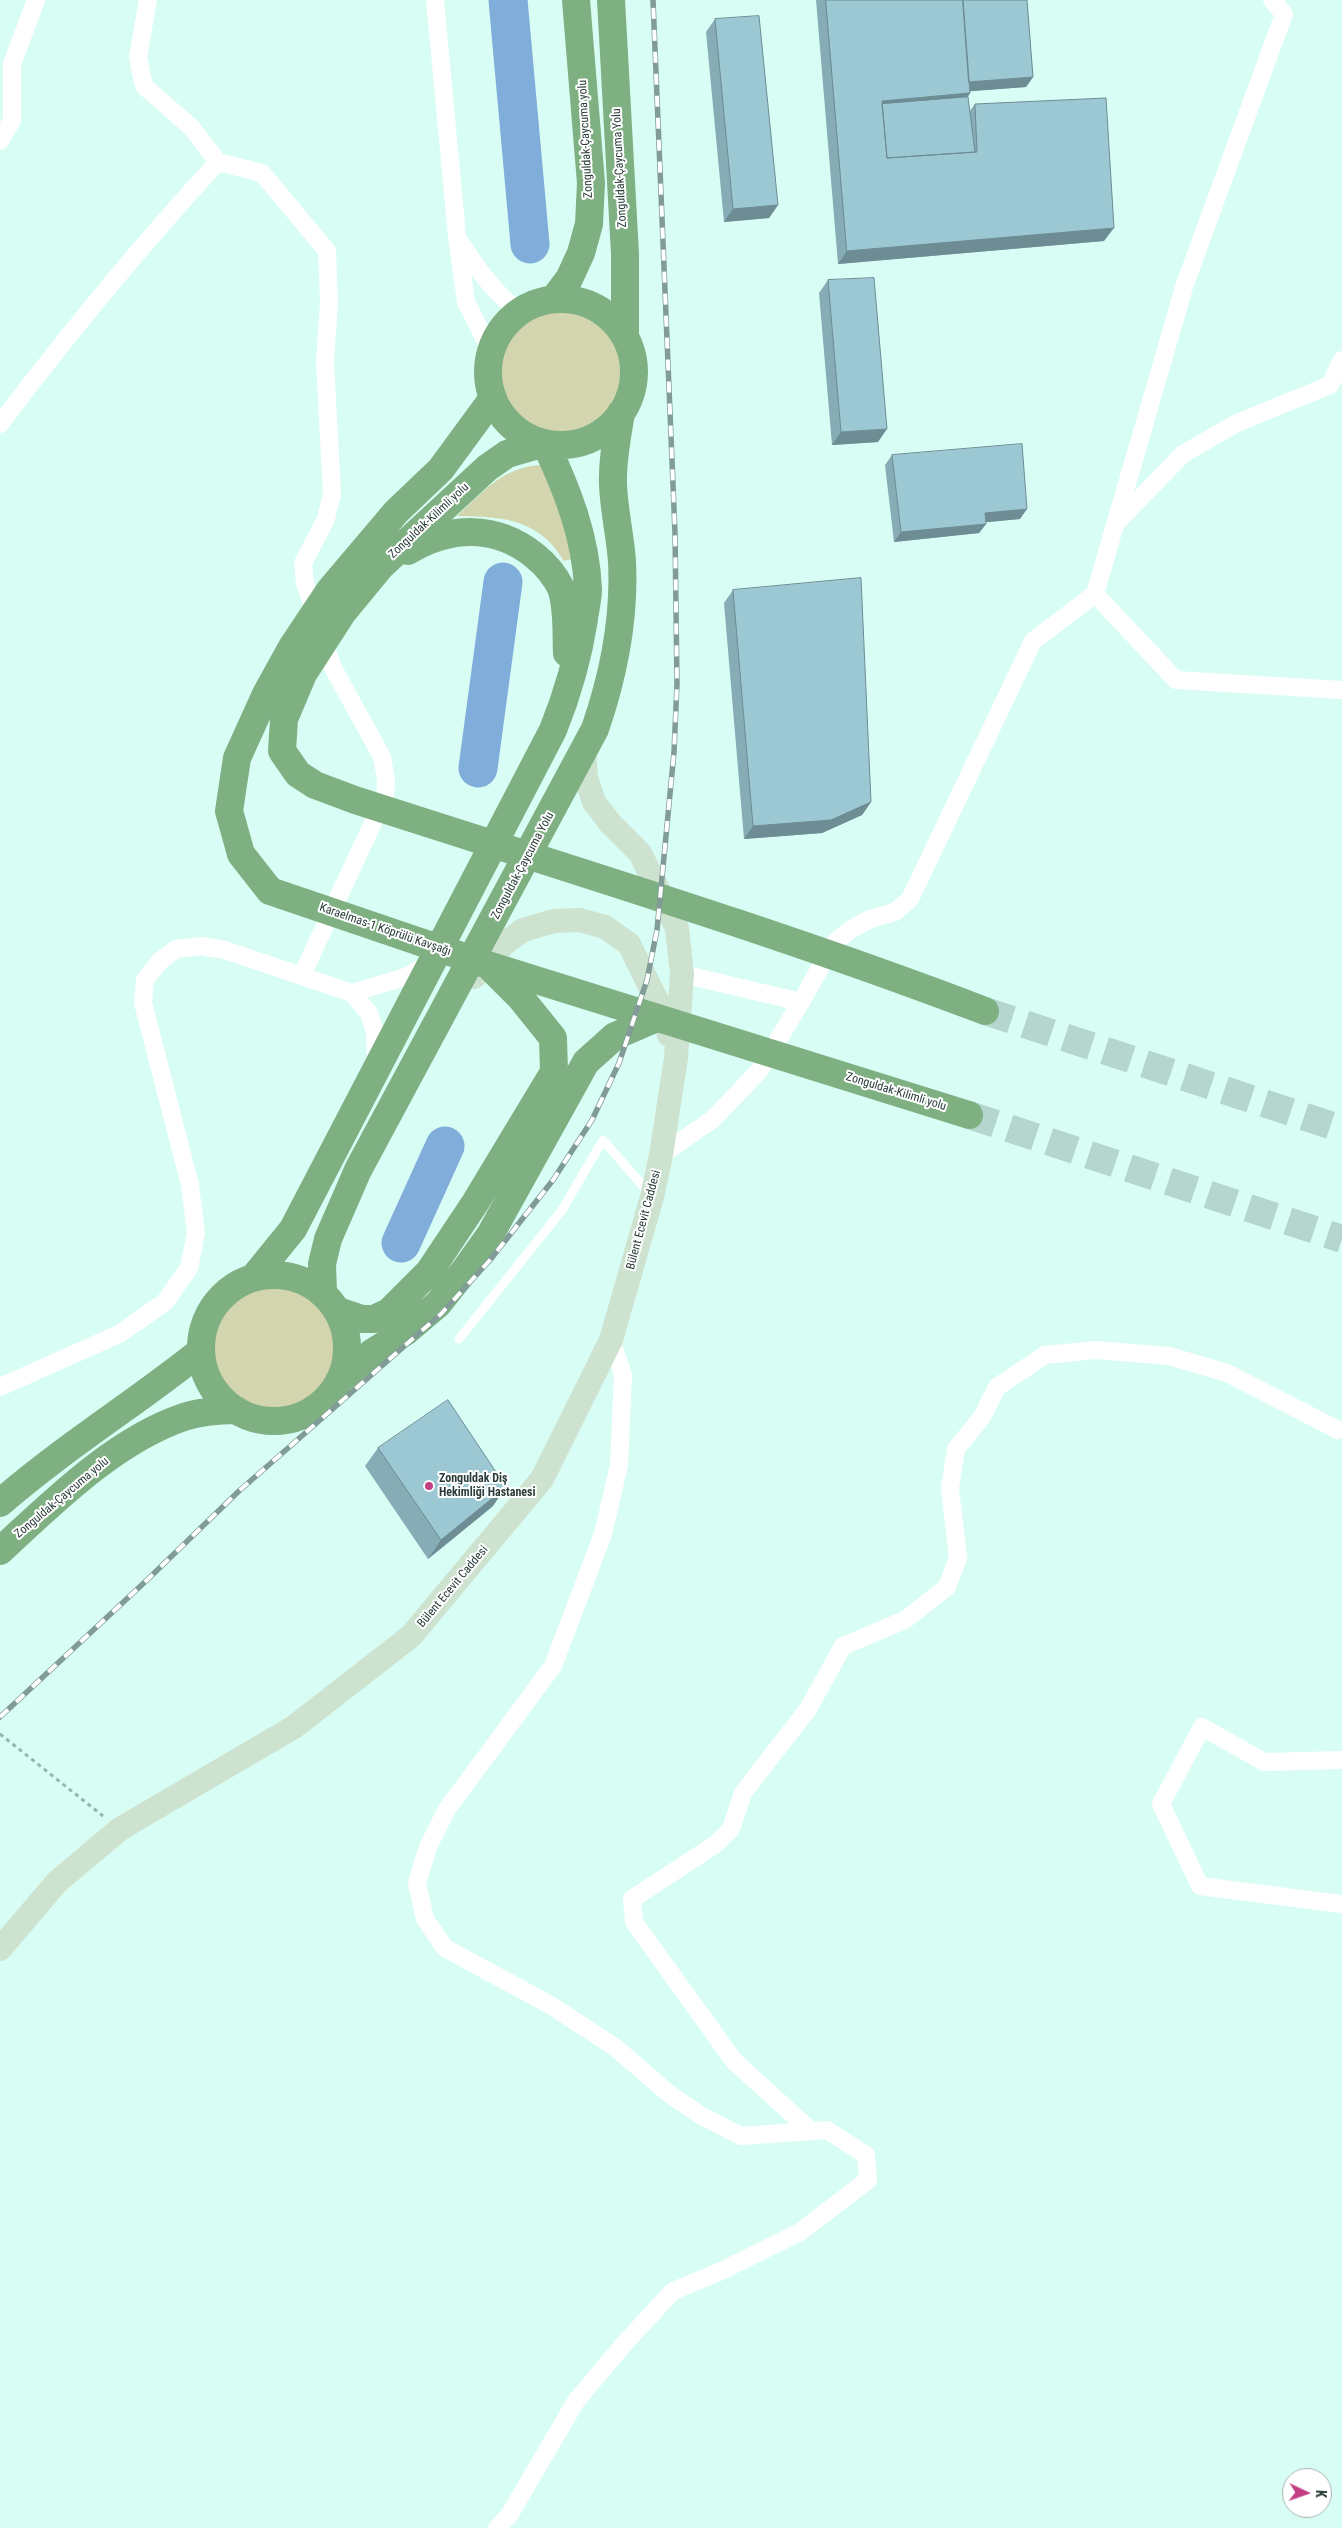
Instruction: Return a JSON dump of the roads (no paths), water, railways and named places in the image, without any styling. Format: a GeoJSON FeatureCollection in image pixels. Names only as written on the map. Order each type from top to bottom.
{"type":"FeatureCollection","features":[{"type":"Feature","properties":{"kind":"highway","name":"Zonguldak-Çaycuma yolu"},"geometry":{"type":"LineString","coordinates":[[554,299],[569,279],[581,253],[589,224],[590,183],[576,0]]}},
{"type":"Feature","properties":{"kind":"highway","name":"Zonguldak-Çaycuma Yolu"},"geometry":{"type":"LineString","coordinates":[[611,0],[625,254],[625,335]]}},
{"type":"Feature","properties":{"kind":"highway"},"geometry":{"type":"LineString","coordinates":[[554,299],[575,300],[594,306],[617,324],[625,335],[633,361],[634,375],[628,401],[621,413],[612,424],[588,440],[566,445],[545,443],[531,439],[508,422],[493,398],[488,374],[491,350],[502,329],[519,312],[530,305],[554,299]]}},
{"type":"Feature","properties":{"kind":"highway","name":"Zonguldak-Kilimli yolu"},"geometry":{"type":"LineString","coordinates":[[330,590],[396,512],[441,469],[493,398]]}},
{"type":"Feature","properties":{"kind":"highway","name":"Zonguldak-Çaycuma Yolu"},"geometry":{"type":"LineString","coordinates":[[330,1302],[322,1264],[328,1239],[358,1170],[595,729],[611,681],[621,622],[622,562],[613,485],[614,451],[621,413]]}},
{"type":"Feature","properties":{"kind":"highway"},"geometry":{"type":"LineString","coordinates":[[254,1277],[292,1228],[553,730],[568,692],[579,654],[588,591],[585,552],[573,510],[545,443]]}},
{"type":"Feature","properties":{"kind":"highway","name":"Zonguldak-Kilimli yolu"},"geometry":{"type":"LineString","coordinates":[[380,567],[487,468],[507,454],[545,443]]}},
{"type":"Feature","properties":{"kind":"highway","name":"Zonguldak-Kilimli yolu"},"geometry":{"type":"LineString","coordinates":[[380,567],[425,541],[454,532],[494,533],[522,545],[546,565],[561,588],[566,620],[568,692]]}},
{"type":"Feature","properties":{"kind":"highway"},"geometry":{"type":"LineString","coordinates":[[380,567],[343,612],[303,674],[284,719],[282,751],[298,774],[315,785],[355,800],[863,964],[985,1011]]}},
{"type":"Feature","properties":{"kind":"highway","name":"Karaelmas-1 Köprülü Kavşağı"},"geometry":{"type":"LineString","coordinates":[[330,590],[292,647],[274,679],[238,758],[229,811],[241,854],[270,891],[488,965],[822,1069]]}},
{"type":"Feature","properties":{"kind":"highway"},"geometry":{"type":"LineString","coordinates":[[488,965],[520,997],[553,1038],[554,1072],[475,1203],[429,1272],[389,1312],[374,1319],[362,1319],[330,1302],[302,1280],[278,1274],[254,1277],[232,1288],[215,1305],[204,1327],[201,1351],[206,1374],[218,1395],[236,1410],[258,1419],[282,1421],[305,1414],[325,1401],[339,1382],[373,1352],[405,1332],[438,1304],[490,1235],[586,1062],[615,1036],[657,1018]]}},
{"type":"Feature","properties":{"kind":"highway","name":"Zonguldak-Kilimli yolu"},"geometry":{"type":"LineString","coordinates":[[822,1069],[969,1115]]}},
{"type":"Feature","properties":{"kind":"highway"},"geometry":{"type":"LineString","coordinates":[[330,1302],[346,1335],[346,1359],[339,1382]]}},
{"type":"Feature","properties":{"kind":"highway"},"geometry":{"type":"LineString","coordinates":[[0,1504],[132,1401],[174,1373],[201,1351]]}},
{"type":"Feature","properties":{"kind":"highway","name":"Zonguldak-Çaycuma yolu"},"geometry":{"type":"LineString","coordinates":[[0,1551],[96,1467],[144,1435],[183,1417],[206,1412],[236,1410]]}},
{"type":"Feature","properties":{"kind":"main road","name":"Bülent Ecevit Caddesi"},"geometry":{"type":"LineString","coordinates":[[0,1950],[57,1882],[120,1829],[294,1727],[411,1636],[542,1479],[612,1340],[652,1197],[661,1155],[676,1058],[682,974],[677,928],[640,854],[610,823],[594,802],[586,778],[584,750]]}},
{"type":"Feature","properties":{"kind":"main road"},"geometry":{"type":"LineString","coordinates":[[446,1008],[505,943],[523,930],[554,921],[580,920],[605,927],[629,944],[661,1009],[676,1058]]}},
{"type":"Feature","properties":{"kind":"street"},"geometry":{"type":"LineString","coordinates":[[0,141],[12,120],[12,64],[36,0]]}},
{"type":"Feature","properties":{"kind":"street"},"geometry":{"type":"LineString","coordinates":[[148,0],[138,57],[144,86],[191,128],[218,162],[262,173],[327,251],[329,302],[325,362],[332,494],[326,519],[303,563],[305,583],[332,666],[382,757],[386,779],[385,797],[302,975]]}},
{"type":"Feature","properties":{"kind":"street"},"geometry":{"type":"LineString","coordinates":[[435,0],[457,236],[466,302],[491,350]]}},
{"type":"Feature","properties":{"kind":"street"},"geometry":{"type":"LineString","coordinates":[[661,1155],[713,1119],[759,1071],[834,943],[850,930],[870,919],[895,912],[910,899],[1033,640],[1095,594],[1185,284],[1284,14],[1272,0]]}},
{"type":"Feature","properties":{"kind":"street"},"geometry":{"type":"LineString","coordinates":[[0,424],[60,346],[169,214],[218,162]]}},
{"type":"Feature","properties":{"kind":"street"},"geometry":{"type":"LineString","coordinates":[[457,236],[484,278],[501,298],[519,312]]}},
{"type":"Feature","properties":{"kind":"street"},"geometry":{"type":"LineString","coordinates":[[1117,522],[1183,454],[1237,423],[1330,385],[1342,360]]}},
{"type":"Feature","properties":{"kind":"street"},"geometry":{"type":"LineString","coordinates":[[1095,594],[1176,680],[1342,690]]}},
{"type":"Feature","properties":{"kind":"street"},"geometry":{"type":"LineString","coordinates":[[0,1387],[119,1334],[165,1302],[189,1268],[196,1233],[190,1185],[143,1003],[145,980],[160,961],[176,949],[201,946],[224,950],[352,993],[369,1013],[375,1032],[376,1068]]}},
{"type":"Feature","properties":{"kind":"street"},"geometry":{"type":"LineString","coordinates":[[352,993],[405,977],[432,962]]}},
{"type":"Feature","properties":{"kind":"street"},"geometry":{"type":"LineString","coordinates":[[682,974],[801,1002]]}},
{"type":"Feature","properties":{"kind":"street"},"geometry":{"type":"LineString","coordinates":[[498,2528],[510,2514],[576,2401],[624,2344],[673,2291],[800,2232],[868,2180],[866,2155],[827,2130],[741,2136],[700,2115],[668,2093],[616,2048],[552,2006],[444,1948],[425,1919],[417,1883],[428,1847],[447,1809],[553,1666],[603,1534],[619,1464],[623,1375],[612,1340]]}},
{"type":"Feature","properties":{"kind":"street"},"geometry":{"type":"LineString","coordinates":[[811,2131],[734,2060],[634,1922],[632,1899],[716,1844],[731,1828],[743,1793],[808,1709],[843,1646],[905,1620],[947,1587],[958,1558],[950,1488],[956,1449],[982,1417],[997,1387],[1045,1355],[1096,1350],[1169,1356],[1227,1373],[1338,1430]]}},
{"type":"Feature","properties":{"kind":"street"},"geometry":{"type":"LineString","coordinates":[[1342,1760],[1264,1762],[1202,1727],[1161,1804],[1200,1886],[1342,1904]]}},
{"type":"Feature","properties":{"kind":"lane"},"geometry":{"type":"LineString","coordinates":[[459,1339],[562,1210],[603,1140],[652,1197]]}},
{"type":"Feature","properties":{"kind":"waterway"},"geometry":{"type":"LineString","coordinates":[[508,0],[530,244]]}},
{"type":"Feature","properties":{"kind":"waterway"},"geometry":{"type":"LineString","coordinates":[[478,768],[503,582]]}},
{"type":"Feature","properties":{"kind":"waterway"},"geometry":{"type":"LineString","coordinates":[[401,1243],[445,1146]]}},
{"type":"Feature","properties":{"kind":"tunnel"},"geometry":{"type":"LineString","coordinates":[[985,1011],[1342,1129]]}},
{"type":"Feature","properties":{"kind":"tunnel"},"geometry":{"type":"LineString","coordinates":[[969,1115],[1342,1239]]}},
{"type":"Feature","properties":{"kind":"railway"},"geometry":{"type":"LineString","coordinates":[[0,1717],[239,1491],[441,1314],[490,1260],[553,1180],[592,1120],[619,1063],[647,980],[657,930],[674,752],[677,684],[675,533],[653,0]]}},
{"type":"Feature","properties":{"kind":"place","name":"Zonguldak Diş Hekimliği Hastanesi"},"geometry":{"type":"Point","coordinates":[429,1486]}}]}
